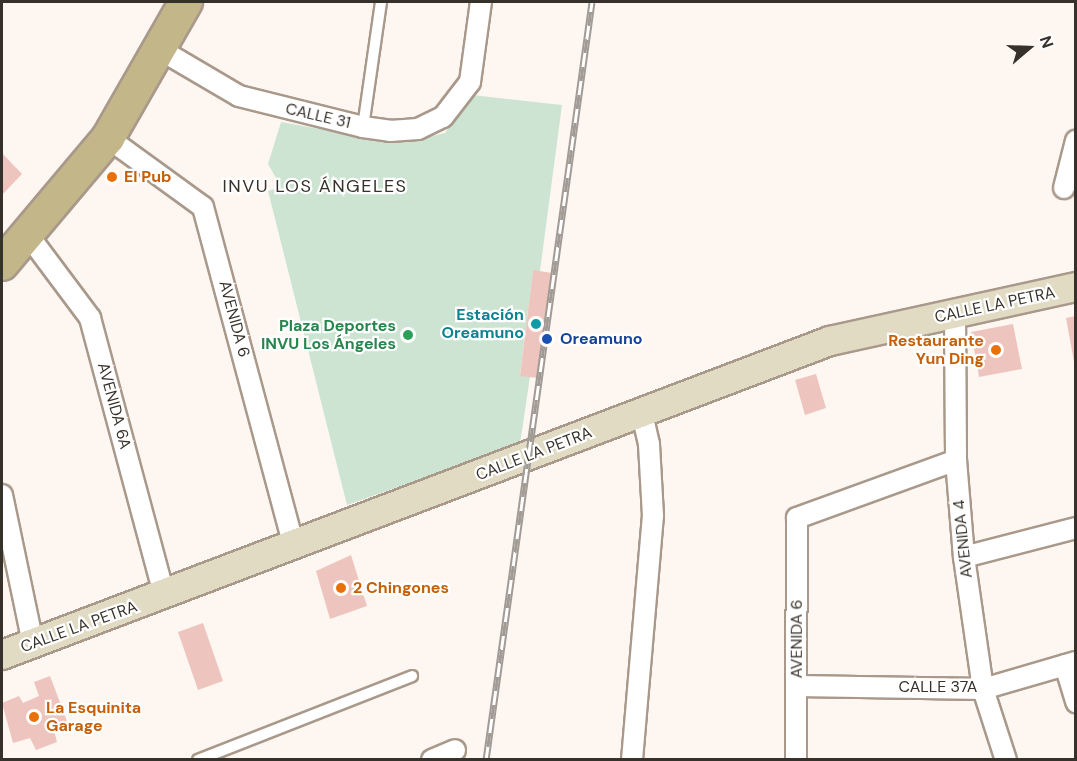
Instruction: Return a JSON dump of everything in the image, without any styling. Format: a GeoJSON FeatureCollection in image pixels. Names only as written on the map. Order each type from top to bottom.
{"type":"FeatureCollection","features":[{"type":"Feature","properties":{"kind":"main road"},"geometry":{"type":"LineString","coordinates":[[2,264],[108,138],[186,2]]}},
{"type":"Feature","properties":{"kind":"street","name":"CALLE 31"},"geometry":{"type":"LineString","coordinates":[[159,49],[239,96],[390,132],[418,129],[443,117],[470,82],[481,2]]}},
{"type":"Feature","properties":{"kind":"street","name":"AVENIDA 6"},"geometry":{"type":"LineString","coordinates":[[108,138],[203,207],[294,546]]}},
{"type":"Feature","properties":{"kind":"street"},"geometry":{"type":"LineString","coordinates":[[1064,188],[1076,141]]}},
{"type":"Feature","properties":{"kind":"street","name":"AVENIDA 6A"},"geometry":{"type":"LineString","coordinates":[[28,235],[90,318],[164,596]]}},
{"type":"Feature","properties":{"kind":"street","name":"CALLE LA PETRA"},"geometry":{"type":"LineString","coordinates":[[2,655],[164,596],[830,341],[1076,287]]}},
{"type":"Feature","properties":{"kind":"street","name":"AVENIDA 4"},"geometry":{"type":"LineString","coordinates":[[955,314],[956,460],[964,557],[983,689],[1006,759]]}},
{"type":"Feature","properties":{"kind":"street"},"geometry":{"type":"LineString","coordinates":[[632,759],[653,516],[649,444],[642,413]]}},
{"type":"Feature","properties":{"kind":"street","name":"AVENIDA 6"},"geometry":{"type":"LineString","coordinates":[[796,759],[797,518],[956,460]]}},
{"type":"Feature","properties":{"kind":"street"},"geometry":{"type":"LineString","coordinates":[[2,495],[33,643]]}},
{"type":"Feature","properties":{"kind":"street"},"geometry":{"type":"LineString","coordinates":[[964,557],[1076,528]]}},
{"type":"Feature","properties":{"kind":"street"},"geometry":{"type":"LineString","coordinates":[[1070,664],[1076,702]]}},
{"type":"Feature","properties":{"kind":"street","name":"CALLE 37A"},"geometry":{"type":"LineString","coordinates":[[796,686],[983,689],[1070,664]]}},
{"type":"Feature","properties":{"kind":"street"},"geometry":{"type":"LineString","coordinates":[[432,759],[455,750]]}},
{"type":"Feature","properties":{"kind":"lane"},"geometry":{"type":"LineString","coordinates":[[363,127],[381,2]]}},
{"type":"Feature","properties":{"kind":"lane"},"geometry":{"type":"LineString","coordinates":[[198,759],[412,676]]}},
{"type":"Feature","properties":{"kind":"green space"},"geometry":{"type":"Polygon","coordinates":[[[472,95],[562,105],[540,271],[533,271],[520,375],[530,377],[520,444],[347,505],[268,191],[281,187],[268,164],[281,122],[392,142],[424,138],[445,133],[472,95]]]}},
{"type":"Feature","properties":{"kind":"building"},"geometry":{"type":"Polygon","coordinates":[[[2,153],[22,174],[2,195],[2,153]]]}},
{"type":"Feature","properties":{"kind":"building","name":"Estación Oreamuno"},"geometry":{"type":"Polygon","coordinates":[[[533,270],[552,273],[538,378],[520,376],[533,270]]]}},
{"type":"Feature","properties":{"kind":"building"},"geometry":{"type":"Polygon","coordinates":[[[1076,316],[1076,362],[1074,362],[1066,318],[1076,316]]]}},
{"type":"Feature","properties":{"kind":"building","name":"Restaurante Yun Ding"},"geometry":{"type":"Polygon","coordinates":[[[1013,324],[1022,369],[979,377],[971,332],[1013,324]]]}},
{"type":"Feature","properties":{"kind":"building"},"geometry":{"type":"Polygon","coordinates":[[[816,374],[826,408],[805,415],[795,380],[816,374]]]}},
{"type":"Feature","properties":{"kind":"building","name":"2 Chingones"},"geometry":{"type":"Polygon","coordinates":[[[351,555],[367,606],[330,619],[316,571],[351,555]]]}},
{"type":"Feature","properties":{"kind":"building"},"geometry":{"type":"Polygon","coordinates":[[[203,623],[223,681],[198,690],[178,632],[203,623]]]}},
{"type":"Feature","properties":{"kind":"building","name":"La Esquinita Garage"},"geometry":{"type":"Polygon","coordinates":[[[50,676],[67,721],[54,730],[57,742],[36,750],[30,738],[13,743],[2,703],[19,696],[23,703],[39,696],[34,682],[50,676]]]}},
{"type":"Feature","properties":{"kind":"railway"},"geometry":{"type":"LineString","coordinates":[[486,760],[592,2]]}},
{"type":"Feature","properties":{"kind":"place","name":"El Pub"},"geometry":{"type":"Point","coordinates":[112,177]}},
{"type":"Feature","properties":{"kind":"place","name":"Estación Oreamuno"},"geometry":{"type":"Point","coordinates":[536,324]}},
{"type":"Feature","properties":{"kind":"place","name":"Plaza Deportes INVU Los Ángeles"},"geometry":{"type":"Point","coordinates":[408,335]}},
{"type":"Feature","properties":{"kind":"place","name":"Oreamuno"},"geometry":{"type":"Point","coordinates":[547,339]}},
{"type":"Feature","properties":{"kind":"place","name":"Restaurante Yun Ding"},"geometry":{"type":"Point","coordinates":[996,350]}},
{"type":"Feature","properties":{"kind":"place","name":"2 Chingones"},"geometry":{"type":"Point","coordinates":[341,588]}},
{"type":"Feature","properties":{"kind":"place","name":"La Esquinita Garage"},"geometry":{"type":"Point","coordinates":[34,717]}},
{"type":"Feature","properties":{"kind":"district","name":"INVU LOS ÁNGELES"},"geometry":{"type":"Point","coordinates":[315,186]}}]}
